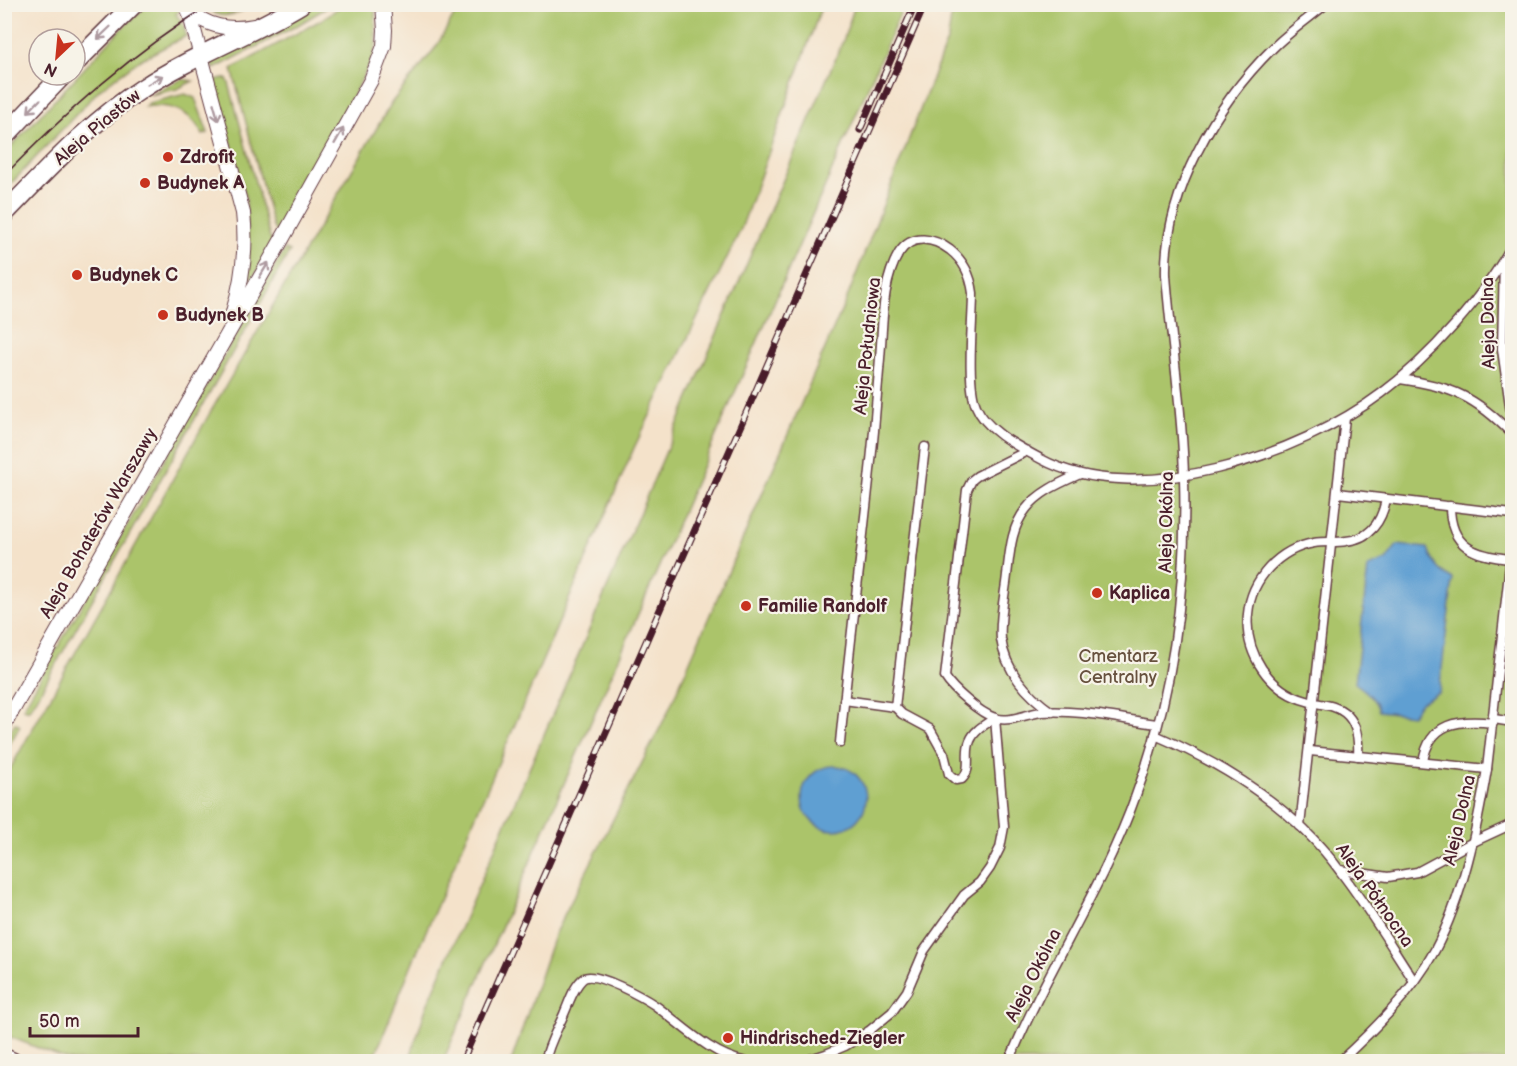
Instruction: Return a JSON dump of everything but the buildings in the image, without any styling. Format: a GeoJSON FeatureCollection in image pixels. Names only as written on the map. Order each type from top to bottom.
{"type":"FeatureCollection","features":[{"type":"Feature","properties":{"kind":"main road"},"geometry":{"type":"LineString","coordinates":[[87,51],[134,4]]}},
{"type":"Feature","properties":{"kind":"main road","name":"Aleja Piastów"},"geometry":{"type":"LineString","coordinates":[[4,213],[69,147],[102,118],[145,86],[301,4]]}},
{"type":"Feature","properties":{"kind":"main road"},"geometry":{"type":"LineString","coordinates":[[4,137],[52,87]]}},
{"type":"Feature","properties":{"kind":"main road"},"geometry":{"type":"LineString","coordinates":[[4,1058],[13,1062]]}},
{"type":"Feature","properties":{"kind":"street","name":"Aleja Bohaterów Warszawy"},"geometry":{"type":"LineString","coordinates":[[4,725],[223,339],[281,242],[376,68],[385,37],[383,4]]}},
{"type":"Feature","properties":{"kind":"street","name":"Aleja Okólna"},"geometry":{"type":"LineString","coordinates":[[1009,1062],[1027,1020],[1114,852],[1137,794],[1155,735],[1170,667],[1180,604],[1185,477],[1166,275],[1167,248],[1176,209],[1194,159],[1214,121],[1264,56],[1326,4]]}},
{"type":"Feature","properties":{"kind":"street"},"geometry":{"type":"LineString","coordinates":[[188,7],[202,20],[224,28],[242,28],[273,20]]}},
{"type":"Feature","properties":{"kind":"street","name":"Aleja Bohaterów Warszawy"},"geometry":{"type":"LineString","coordinates":[[188,7],[236,184],[244,228],[245,254],[240,289],[223,339]]}},
{"type":"Feature","properties":{"kind":"street","name":"Aleja Południowa"},"geometry":{"type":"LineString","coordinates":[[844,700],[871,457],[885,296],[896,260],[904,246],[922,239],[937,242],[953,252],[963,264],[970,278],[973,293],[972,380],[976,407],[980,415],[992,427],[1027,451],[1060,468],[1080,474],[1131,479],[1185,477],[1272,451],[1345,418],[1400,379],[1455,323],[1504,260],[1512,245]]}},
{"type":"Feature","properties":{"kind":"street","name":"Aleja Dolna"},"geometry":{"type":"LineString","coordinates":[[1504,260],[1502,349],[1512,420]]}},
{"type":"Feature","properties":{"kind":"street"},"geometry":{"type":"LineString","coordinates":[[1400,379],[1425,383],[1455,392],[1485,409],[1512,434]]}},
{"type":"Feature","properties":{"kind":"street"},"geometry":{"type":"LineString","coordinates":[[1300,826],[1345,418]]}},
{"type":"Feature","properties":{"kind":"street"},"geometry":{"type":"LineString","coordinates":[[895,707],[925,447]]}},
{"type":"Feature","properties":{"kind":"street"},"geometry":{"type":"LineString","coordinates":[[1027,451],[977,476],[967,490],[945,677],[954,689],[995,718],[1008,719],[1038,712],[1053,712],[1080,713],[1157,724]]}},
{"type":"Feature","properties":{"kind":"street"},"geometry":{"type":"LineString","coordinates":[[1053,712],[1030,695],[1014,674],[1006,657],[1001,632],[1009,559],[1013,536],[1026,509],[1051,489],[1080,474]]}},
{"type":"Feature","properties":{"kind":"street"},"geometry":{"type":"LineString","coordinates":[[1338,493],[1512,514]]}},
{"type":"Feature","properties":{"kind":"street"},"geometry":{"type":"LineString","coordinates":[[1358,756],[1357,735],[1349,717],[1335,708],[1301,699],[1283,690],[1263,671],[1251,647],[1248,613],[1255,587],[1276,560],[1313,543],[1353,540],[1370,532],[1381,516],[1386,499]]}},
{"type":"Feature","properties":{"kind":"street"},"geometry":{"type":"LineString","coordinates":[[1450,506],[1452,526],[1464,545],[1482,555],[1512,562]]}},
{"type":"Feature","properties":{"kind":"street","name":"Aleja Dolna"},"geometry":{"type":"LineString","coordinates":[[1339,1062],[1391,1009],[1414,981],[1436,948],[1459,889],[1487,769],[1493,721],[1508,642],[1512,546]]}},
{"type":"Feature","properties":{"kind":"street"},"geometry":{"type":"LineString","coordinates":[[840,743],[844,700],[895,707],[902,714],[930,729],[944,754],[949,774],[956,780],[962,779],[966,774],[969,764],[968,745],[972,737],[995,718]]}},
{"type":"Feature","properties":{"kind":"street"},"geometry":{"type":"LineString","coordinates":[[801,1062],[828,1058],[862,1036],[895,1008],[907,991],[924,951],[964,895],[980,882],[998,854],[1004,827],[995,718]]}},
{"type":"Feature","properties":{"kind":"street"},"geometry":{"type":"LineString","coordinates":[[1423,762],[1429,742],[1443,727],[1463,722],[1506,721]]}},
{"type":"Feature","properties":{"kind":"street","name":"Aleja Północna"},"geometry":{"type":"LineString","coordinates":[[1155,735],[1220,766],[1300,826],[1340,870],[1414,981]]}},
{"type":"Feature","properties":{"kind":"street"},"geometry":{"type":"LineString","coordinates":[[1310,750],[1487,769]]}},
{"type":"Feature","properties":{"kind":"street"},"geometry":{"type":"LineString","coordinates":[[1340,870],[1374,877],[1403,876],[1430,867],[1471,843],[1512,824]]}},
{"type":"Feature","properties":{"kind":"street"},"geometry":{"type":"LineString","coordinates":[[544,1062],[576,988],[583,979],[591,976],[644,999],[713,1048],[746,1062]]}},
{"type":"Feature","properties":{"kind":"green space"},"geometry":{"type":"Polygon","coordinates":[[[318,4],[331,5],[214,69],[211,61],[251,42],[318,4]]]}},
{"type":"Feature","properties":{"kind":"green space"},"geometry":{"type":"Polygon","coordinates":[[[148,5],[178,5],[180,10],[176,14],[184,26],[186,36],[140,60],[100,89],[5,190],[5,153],[67,87],[87,87],[87,65],[120,30],[148,5]]]}},
{"type":"Feature","properties":{"kind":"green space"},"geometry":{"type":"Polygon","coordinates":[[[206,5],[254,5],[235,14],[223,15],[211,11],[206,5]]]}},
{"type":"Feature","properties":{"kind":"green space"},"geometry":{"type":"Polygon","coordinates":[[[343,5],[375,5],[376,45],[372,60],[278,235],[273,227],[232,69],[319,21],[343,5]]]}},
{"type":"Feature","properties":{"kind":"green space"},"geometry":{"type":"Polygon","coordinates":[[[460,5],[822,5],[741,229],[634,448],[411,966],[373,1061],[71,1061],[5,1035],[5,778],[211,411],[392,102],[436,47],[460,5]]]}},
{"type":"Feature","properties":{"kind":"green space"},"geometry":{"type":"Polygon","coordinates":[[[855,5],[904,5],[443,1061],[409,1061],[426,1008],[843,41],[855,5]]]}},
{"type":"Feature","properties":{"kind":"green space","name":"Cmentarz Centralny"},"geometry":{"type":"Polygon","coordinates":[[[956,5],[1512,5],[1512,1061],[511,1062],[555,933],[667,714],[849,293],[948,38],[956,5]]]}},
{"type":"Feature","properties":{"kind":"green space"},"geometry":{"type":"Polygon","coordinates":[[[223,78],[229,83],[270,238],[275,243],[249,284],[247,283],[246,199],[215,80],[223,78]]]}},
{"type":"Feature","properties":{"kind":"green space"},"geometry":{"type":"Polygon","coordinates":[[[182,79],[193,81],[177,89],[150,95],[182,79]]]}},
{"type":"Feature","properties":{"kind":"green space"},"geometry":{"type":"Polygon","coordinates":[[[185,94],[195,98],[208,133],[203,135],[192,120],[179,110],[162,106],[144,107],[149,103],[185,94]]]}},
{"type":"Feature","properties":{"kind":"green space"},"geometry":{"type":"Polygon","coordinates":[[[285,249],[290,251],[35,701],[28,710],[23,708],[285,249]]]}},
{"type":"Feature","properties":{"kind":"green space"},"geometry":{"type":"Polygon","coordinates":[[[15,723],[20,726],[5,752],[5,741],[15,723]]]}},
{"type":"Feature","properties":{"kind":"water"},"geometry":{"type":"Polygon","coordinates":[[[1397,545],[1428,548],[1437,566],[1453,579],[1439,692],[1421,702],[1412,715],[1379,711],[1370,695],[1355,683],[1368,567],[1386,560],[1397,545]]]}},
{"type":"Feature","properties":{"kind":"water"},"geometry":{"type":"Polygon","coordinates":[[[828,766],[840,766],[857,775],[864,786],[866,798],[864,810],[857,821],[840,830],[828,830],[816,825],[807,816],[802,804],[802,792],[807,780],[816,771],[828,766]]]}},
{"type":"Feature","properties":{"kind":"tram line"},"geometry":{"type":"LineString","coordinates":[[4,176],[52,128],[128,62],[211,4]]}},
{"type":"Feature","properties":{"kind":"railway"},"geometry":{"type":"LineString","coordinates":[[860,130],[915,4]]}},
{"type":"Feature","properties":{"kind":"railway"},"geometry":{"type":"LineString","coordinates":[[462,1062],[925,4]]}},
{"type":"Feature","properties":{"kind":"place","name":"Zdrofit"},"geometry":{"type":"Point","coordinates":[168,157]}},
{"type":"Feature","properties":{"kind":"place","name":"Budynek A"},"geometry":{"type":"Point","coordinates":[145,183]}},
{"type":"Feature","properties":{"kind":"place","name":"Budynek C"},"geometry":{"type":"Point","coordinates":[77,275]}},
{"type":"Feature","properties":{"kind":"place","name":"Budynek B"},"geometry":{"type":"Point","coordinates":[163,315]}},
{"type":"Feature","properties":{"kind":"place","name":"Kaplica"},"geometry":{"type":"Point","coordinates":[1097,593]}},
{"type":"Feature","properties":{"kind":"place","name":"Familie Randolf"},"geometry":{"type":"Point","coordinates":[746,606]}},
{"type":"Feature","properties":{"kind":"place","name":"Hindrisched-Ziegler"},"geometry":{"type":"Point","coordinates":[728,1038]}}]}
